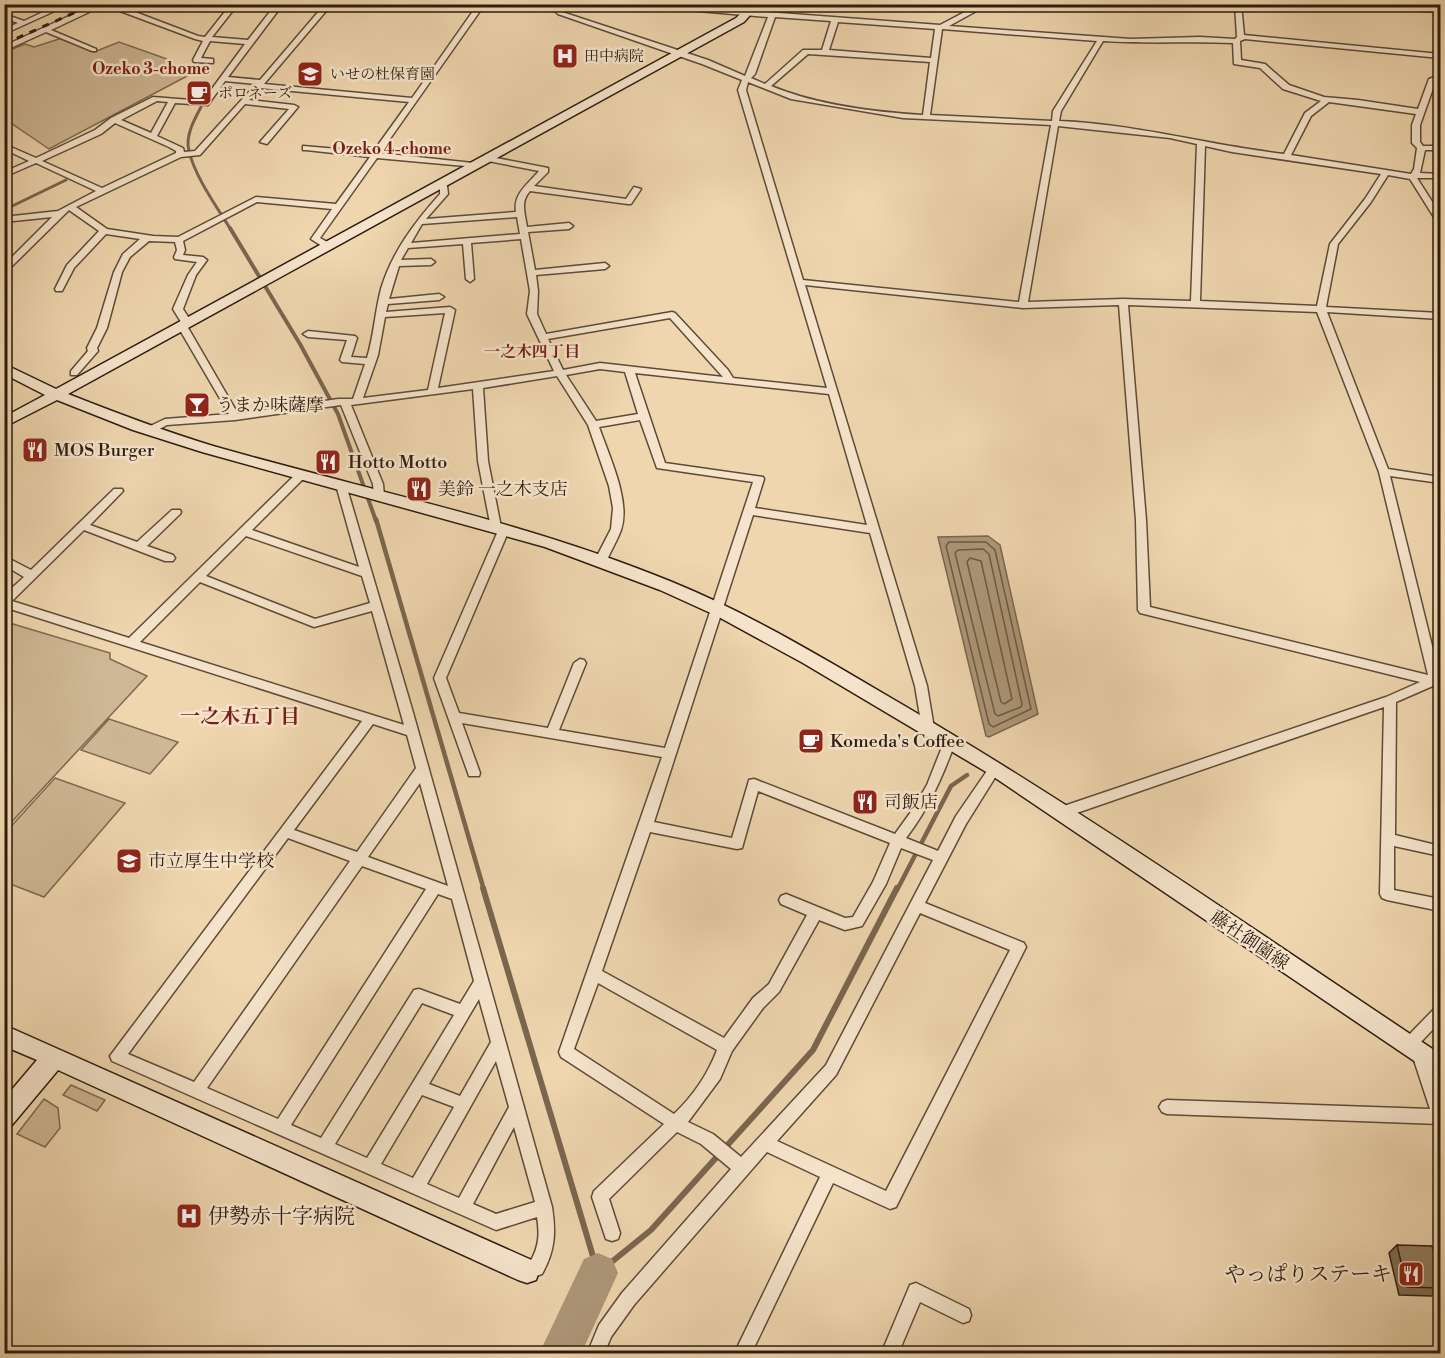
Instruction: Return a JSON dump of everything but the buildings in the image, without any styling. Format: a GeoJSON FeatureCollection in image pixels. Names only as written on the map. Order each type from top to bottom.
{"type":"FeatureCollection","features":[{"type":"Feature","properties":{"kind":"street"},"geometry":{"type":"LineString","coordinates":[[4,32],[67,4]]}},
{"type":"Feature","properties":{"kind":"street"},"geometry":{"type":"LineString","coordinates":[[4,48],[102,4]]}},
{"type":"Feature","properties":{"kind":"street"},"geometry":{"type":"LineString","coordinates":[[107,4],[197,38],[250,42]]}},
{"type":"Feature","properties":{"kind":"street"},"geometry":{"type":"LineString","coordinates":[[210,61],[196,60],[207,39],[235,4]]}},
{"type":"Feature","properties":{"kind":"street"},"geometry":{"type":"LineString","coordinates":[[4,175],[98,132],[114,120],[156,99],[205,103],[279,4]]}},
{"type":"Feature","properties":{"kind":"street"},"geometry":{"type":"LineString","coordinates":[[4,271],[60,213],[69,207],[181,155],[197,153],[329,4]]}},
{"type":"Feature","properties":{"kind":"street"},"geometry":{"type":"LineString","coordinates":[[327,246],[315,239],[482,4]]}},
{"type":"Feature","properties":{"kind":"street"},"geometry":{"type":"LineString","coordinates":[[550,4],[560,13],[678,53],[791,97],[841,107],[926,117],[1054,123],[1170,136],[1232,150],[1414,176],[1440,176]]}},
{"type":"Feature","properties":{"kind":"street"},"geometry":{"type":"LineString","coordinates":[[621,4],[835,22],[1101,39],[1239,39],[1440,56]]}},
{"type":"Feature","properties":{"kind":"street"},"geometry":{"type":"LineString","coordinates":[[939,28],[986,4]]}},
{"type":"Feature","properties":{"kind":"street"},"geometry":{"type":"LineString","coordinates":[[1238,4],[1237,62],[1262,66],[1286,87],[1327,100],[1358,102],[1420,112]]}},
{"type":"Feature","properties":{"kind":"street"},"geometry":{"type":"LineString","coordinates":[[1317,4],[1440,8]]}},
{"type":"Feature","properties":{"kind":"street"},"geometry":{"type":"LineString","coordinates":[[4,423],[740,20],[757,6]]}},
{"type":"Feature","properties":{"kind":"street"},"geometry":{"type":"LineString","coordinates":[[126,12],[134,8]]}},
{"type":"Feature","properties":{"kind":"street"},"geometry":{"type":"LineString","coordinates":[[4,16],[24,23]]}},
{"type":"Feature","properties":{"kind":"street"},"geometry":{"type":"LineString","coordinates":[[772,16],[751,74],[746,79],[742,90],[921,686],[928,728]]}},
{"type":"Feature","properties":{"kind":"street"},"geometry":{"type":"LineString","coordinates":[[825,52],[835,22]]}},
{"type":"Feature","properties":{"kind":"street"},"geometry":{"type":"LineString","coordinates":[[926,117],[939,28]]}},
{"type":"Feature","properties":{"kind":"street"},"geometry":{"type":"LineString","coordinates":[[45,30],[94,50]]}},
{"type":"Feature","properties":{"kind":"street"},"geometry":{"type":"LineString","coordinates":[[1023,305],[1054,123],[1063,97],[1101,39]]}},
{"type":"Feature","properties":{"kind":"street"},"geometry":{"type":"LineString","coordinates":[[765,87],[806,52],[935,60]]}},
{"type":"Feature","properties":{"kind":"street"},"geometry":{"type":"LineString","coordinates":[[1440,77],[1433,79],[1416,125],[1416,143],[1421,148],[1440,148]]}},
{"type":"Feature","properties":{"kind":"street"},"geometry":{"type":"LineString","coordinates":[[224,79],[414,100]]}},
{"type":"Feature","properties":{"kind":"street"},"geometry":{"type":"LineString","coordinates":[[153,137],[173,100]]}},
{"type":"Feature","properties":{"kind":"street"},"geometry":{"type":"LineString","coordinates":[[1286,157],[1308,115],[1327,100]]}},
{"type":"Feature","properties":{"kind":"street"},"geometry":{"type":"LineString","coordinates":[[243,102],[294,107],[264,142]]}},
{"type":"Feature","properties":{"kind":"street"},"geometry":{"type":"LineString","coordinates":[[114,120],[172,145],[180,150],[181,155]]}},
{"type":"Feature","properties":{"kind":"street"},"geometry":{"type":"LineString","coordinates":[[1195,305],[1201,144]]}},
{"type":"Feature","properties":{"kind":"street"},"geometry":{"type":"LineString","coordinates":[[4,146],[102,191]]}},
{"type":"Feature","properties":{"kind":"street"},"geometry":{"type":"LineString","coordinates":[[306,148],[472,165]]}},
{"type":"Feature","properties":{"kind":"street"},"geometry":{"type":"LineString","coordinates":[[1414,176],[1418,169],[1421,148]]}},
{"type":"Feature","properties":{"kind":"street"},"geometry":{"type":"LineString","coordinates":[[486,158],[544,170],[520,199],[520,214],[534,291],[532,314],[559,372],[593,425],[614,486],[618,508],[616,529],[601,560]]}},
{"type":"Feature","properties":{"kind":"street"},"geometry":{"type":"LineString","coordinates":[[1386,172],[1368,200],[1334,243],[1321,309],[1384,472],[1438,681]]}},
{"type":"Feature","properties":{"kind":"street"},"geometry":{"type":"LineString","coordinates":[[1414,176],[1440,220]]}},
{"type":"Feature","properties":{"kind":"street"},"geometry":{"type":"LineString","coordinates":[[357,402],[371,361],[383,302],[396,263],[419,222],[444,194],[444,188],[439,184]]}},
{"type":"Feature","properties":{"kind":"street"},"geometry":{"type":"LineString","coordinates":[[530,188],[628,202],[637,189]]}},
{"type":"Feature","properties":{"kind":"street"},"geometry":{"type":"LineString","coordinates":[[69,207],[104,231],[147,238],[179,240],[256,199],[338,207]]}},
{"type":"Feature","properties":{"kind":"street"},"geometry":{"type":"LineString","coordinates":[[4,220],[60,213]]}},
{"type":"Feature","properties":{"kind":"street"},"geometry":{"type":"LineString","coordinates":[[419,222],[520,214]]}},
{"type":"Feature","properties":{"kind":"street"},"geometry":{"type":"LineString","coordinates":[[405,246],[467,241],[570,226]]}},
{"type":"Feature","properties":{"kind":"street"},"geometry":{"type":"LineString","coordinates":[[59,289],[70,267],[104,231]]}},
{"type":"Feature","properties":{"kind":"street"},"geometry":{"type":"LineString","coordinates":[[74,373],[93,351],[92,348],[102,328],[112,288],[126,256],[147,238]]}},
{"type":"Feature","properties":{"kind":"street"},"geometry":{"type":"LineString","coordinates":[[179,240],[181,250],[178,257],[203,260],[192,275],[178,309],[235,417]]}},
{"type":"Feature","properties":{"kind":"street"},"geometry":{"type":"LineString","coordinates":[[467,241],[470,279]]}},
{"type":"Feature","properties":{"kind":"street"},"geometry":{"type":"LineString","coordinates":[[396,263],[431,261]]}},
{"type":"Feature","properties":{"kind":"street"},"geometry":{"type":"LineString","coordinates":[[531,273],[605,266]]}},
{"type":"Feature","properties":{"kind":"street"},"geometry":{"type":"LineString","coordinates":[[800,282],[1023,305],[1051,306],[1123,302],[1440,316]]}},
{"type":"Feature","properties":{"kind":"street"},"geometry":{"type":"LineString","coordinates":[[383,302],[439,297]]}},
{"type":"Feature","properties":{"kind":"street"},"geometry":{"type":"LineString","coordinates":[[1123,302],[1142,520],[1144,610],[1438,681]]}},
{"type":"Feature","properties":{"kind":"street"},"geometry":{"type":"LineString","coordinates":[[380,315],[450,310],[441,363],[432,392]]}},
{"type":"Feature","properties":{"kind":"street"},"geometry":{"type":"LineString","coordinates":[[543,337],[672,315],[725,372],[731,382]]}},
{"type":"Feature","properties":{"kind":"street"},"geometry":{"type":"LineString","coordinates":[[308,334],[352,338],[345,360],[371,361]]}},
{"type":"Feature","properties":{"kind":"street"},"geometry":{"type":"LineString","coordinates":[[148,431],[165,422],[235,417],[357,402],[478,386],[600,366],[833,392]]}},
{"type":"Feature","properties":{"kind":"street","name":"藤社御薗線"},"geometry":{"type":"LineString","coordinates":[[4,368],[55,394],[148,431],[551,543],[601,560],[716,609],[809,658],[995,768],[1440,1066]]}},
{"type":"Feature","properties":{"kind":"street"},"geometry":{"type":"LineString","coordinates":[[629,369],[661,466],[759,480],[646,826],[566,1052],[675,1123],[707,1139],[735,1163]]}},
{"type":"Feature","properties":{"kind":"street"},"geometry":{"type":"LineString","coordinates":[[474,774],[440,678],[500,529],[483,461],[478,386]]}},
{"type":"Feature","properties":{"kind":"street"},"geometry":{"type":"LineString","coordinates":[[342,403],[378,484],[378,496]]}},
{"type":"Feature","properties":{"kind":"street"},"geometry":{"type":"LineString","coordinates":[[593,425],[644,416]]}},
{"type":"Feature","properties":{"kind":"street"},"geometry":{"type":"LineString","coordinates":[[1384,472],[1440,480]]}},
{"type":"Feature","properties":{"kind":"street"},"geometry":{"type":"LineString","coordinates":[[132,642],[301,475]]}},
{"type":"Feature","properties":{"kind":"street"},"geometry":{"type":"LineString","coordinates":[[4,1035],[526,1271],[536,1268],[547,1247],[549,1237],[544,1207],[412,732],[365,573],[347,487]]}},
{"type":"Feature","properties":{"kind":"street"},"geometry":{"type":"LineString","coordinates":[[118,491],[4,602],[412,732]]}},
{"type":"Feature","properties":{"kind":"street"},"geometry":{"type":"LineString","coordinates":[[749,511],[874,530]]}},
{"type":"Feature","properties":{"kind":"street"},"geometry":{"type":"LineString","coordinates":[[139,547],[176,512]]}},
{"type":"Feature","properties":{"kind":"street"},"geometry":{"type":"LineString","coordinates":[[83,526],[169,558]]}},
{"type":"Feature","properties":{"kind":"street"},"geometry":{"type":"LineString","coordinates":[[244,531],[365,573]]}},
{"type":"Feature","properties":{"kind":"street"},"geometry":{"type":"LineString","coordinates":[[4,560],[32,576]]}},
{"type":"Feature","properties":{"kind":"street"},"geometry":{"type":"LineString","coordinates":[[198,577],[314,622],[375,606]]}},
{"type":"Feature","properties":{"kind":"street"},"geometry":{"type":"LineString","coordinates":[[552,733],[580,663]]}},
{"type":"Feature","properties":{"kind":"street"},"geometry":{"type":"LineString","coordinates":[[1060,813],[1390,700],[1438,681]]}},
{"type":"Feature","properties":{"kind":"street"},"geometry":{"type":"LineString","coordinates":[[1390,700],[1388,894],[1440,905]]}},
{"type":"Feature","properties":{"kind":"street"},"geometry":{"type":"LineString","coordinates":[[454,717],[669,753]]}},
{"type":"Feature","properties":{"kind":"street"},"geometry":{"type":"LineString","coordinates":[[370,719],[117,1056],[496,1222],[544,1207]]}},
{"type":"Feature","properties":{"kind":"street"},"geometry":{"type":"LineString","coordinates":[[786,900],[846,924],[857,922],[923,803],[950,740]]}},
{"type":"Feature","properties":{"kind":"street"},"geometry":{"type":"LineString","coordinates":[[595,1353],[605,1331],[628,1299],[735,1163],[765,1143],[831,1070],[939,856],[995,768]]}},
{"type":"Feature","properties":{"kind":"street"},"geometry":{"type":"LineString","coordinates":[[197,1090],[422,770]]}},
{"type":"Feature","properties":{"kind":"street"},"geometry":{"type":"LineString","coordinates":[[646,826],[737,844],[754,784],[939,856]]}},
{"type":"Feature","properties":{"kind":"street"},"geometry":{"type":"LineString","coordinates":[[286,832],[458,895]]}},
{"type":"Feature","properties":{"kind":"street"},"geometry":{"type":"LineString","coordinates":[[1388,839],[1440,851]]}},
{"type":"Feature","properties":{"kind":"street"},"geometry":{"type":"LineString","coordinates":[[281,1126],[435,887]]}},
{"type":"Feature","properties":{"kind":"street"},"geometry":{"type":"LineString","coordinates":[[765,1143],[890,1201],[1018,947],[916,905]]}},
{"type":"Feature","properties":{"kind":"street"},"geometry":{"type":"LineString","coordinates":[[612,1233],[600,1197],[689,1110],[715,1074],[726,1047],[758,1003],[774,988],[816,912]]}},
{"type":"Feature","properties":{"kind":"street"},"geometry":{"type":"LineString","coordinates":[[593,973],[726,1047]]}},
{"type":"Feature","properties":{"kind":"street"},"geometry":{"type":"LineString","coordinates":[[371,1166],[482,981]]}},
{"type":"Feature","properties":{"kind":"street"},"geometry":{"type":"LineString","coordinates":[[325,1146],[419,995],[463,1012]]}},
{"type":"Feature","properties":{"kind":"street"},"geometry":{"type":"LineString","coordinates":[[1167,1107],[1440,1116],[1413,1048],[1440,1013]]}},
{"type":"Feature","properties":{"kind":"street"},"geometry":{"type":"LineString","coordinates":[[417,1187],[499,1042]]}},
{"type":"Feature","properties":{"kind":"street"},"geometry":{"type":"LineString","coordinates":[[4,1117],[54,1057]]}},
{"type":"Feature","properties":{"kind":"street"},"geometry":{"type":"LineString","coordinates":[[419,1087],[464,1104]]}},
{"type":"Feature","properties":{"kind":"street"},"geometry":{"type":"LineString","coordinates":[[463,1207],[517,1107]]}},
{"type":"Feature","properties":{"kind":"street"},"geometry":{"type":"LineString","coordinates":[[742,1353],[830,1173]]}},
{"type":"Feature","properties":{"kind":"street"},"geometry":{"type":"LineString","coordinates":[[889,1353],[916,1291],[963,1315]]}},
{"type":"Feature","properties":{"kind":"shaded area"},"geometry":{"type":"Polygon","coordinates":[[[62,38],[94,52],[119,42],[167,59],[169,70],[191,74],[49,149],[5,119],[5,52],[25,44],[34,47],[62,38]]]}},
{"type":"Feature","properties":{"kind":"shaded area"},"geometry":{"type":"Polygon","coordinates":[[[13,624],[110,653],[110,659],[147,676],[5,829],[4,628],[13,624]]]}},
{"type":"Feature","properties":{"kind":"shaded area"},"geometry":{"type":"Polygon","coordinates":[[[109,719],[178,742],[150,774],[81,750],[109,719]]]}},
{"type":"Feature","properties":{"kind":"shaded area"},"geometry":{"type":"Polygon","coordinates":[[[55,778],[125,803],[44,897],[5,882],[5,833],[55,778]]]}},
{"type":"Feature","properties":{"kind":"shaded area"},"geometry":{"type":"Polygon","coordinates":[[[71,1085],[105,1100],[97,1111],[63,1095],[71,1085]]]}},
{"type":"Feature","properties":{"kind":"shaded area"},"geometry":{"type":"Polygon","coordinates":[[[44,1099],[58,1108],[60,1128],[45,1147],[17,1134],[44,1099]]]}},
{"type":"Feature","properties":{"kind":"water"},"geometry":{"type":"Polygon","coordinates":[[[988,536],[1000,545],[1038,714],[989,737],[986,736],[938,537],[988,536]]]}},
{"type":"Feature","properties":{"kind":"waterway"},"geometry":{"type":"LineString","coordinates":[[201,107],[189,134],[189,151],[201,181],[231,230]]}},
{"type":"Feature","properties":{"kind":"waterway"},"geometry":{"type":"LineString","coordinates":[[4,210],[66,180]]}},
{"type":"Feature","properties":{"kind":"waterway"},"geometry":{"type":"LineString","coordinates":[[230,228],[300,344],[338,414],[376,521]]}},
{"type":"Feature","properties":{"kind":"waterway"},"geometry":{"type":"LineString","coordinates":[[376,519],[484,890]]}},
{"type":"Feature","properties":{"kind":"waterway"},"geometry":{"type":"LineString","coordinates":[[897,890],[951,786],[967,775]]}},
{"type":"Feature","properties":{"kind":"waterway"},"geometry":{"type":"LineString","coordinates":[[483,888],[598,1273],[651,1230],[813,1050],[897,888]]}},
{"type":"Feature","properties":{"kind":"waterway"},"geometry":{"type":"LineString","coordinates":[[559,1354],[598,1273]]}},
{"type":"Feature","properties":{"kind":"railway"},"geometry":{"type":"LineString","coordinates":[[4,44],[94,4]]}},
{"type":"Feature","properties":{"kind":"place","name":"田中病院"},"geometry":{"type":"Point","coordinates":[565,56]}},
{"type":"Feature","properties":{"kind":"place","name":"いせの杜保育園"},"geometry":{"type":"Point","coordinates":[310,74]}},
{"type":"Feature","properties":{"kind":"place","name":"ポロネーズ"},"geometry":{"type":"Point","coordinates":[199,93]}},
{"type":"Feature","properties":{"kind":"place","name":"うまか味薩摩"},"geometry":{"type":"Point","coordinates":[197,405]}},
{"type":"Feature","properties":{"kind":"place","name":"MOS Burger"},"geometry":{"type":"Point","coordinates":[35,450]}},
{"type":"Feature","properties":{"kind":"place","name":"Hotto Motto"},"geometry":{"type":"Point","coordinates":[328,462]}},
{"type":"Feature","properties":{"kind":"place","name":"美鈴 一之木支店"},"geometry":{"type":"Point","coordinates":[419,489]}},
{"type":"Feature","properties":{"kind":"place","name":"Komeda's Coffee"},"geometry":{"type":"Point","coordinates":[811,741]}},
{"type":"Feature","properties":{"kind":"place","name":"司飯店"},"geometry":{"type":"Point","coordinates":[865,802]}},
{"type":"Feature","properties":{"kind":"place","name":"市立厚生中学校"},"geometry":{"type":"Point","coordinates":[129,861]}},
{"type":"Feature","properties":{"kind":"place","name":"伊勢赤十字病院"},"geometry":{"type":"Point","coordinates":[189,1216]}},
{"type":"Feature","properties":{"kind":"place","name":"やっぱりステーキ"},"geometry":{"type":"Point","coordinates":[1411,1274]}},
{"type":"Feature","properties":{"kind":"district","name":"Ozeko 3-chome"},"geometry":{"type":"Point","coordinates":[151,68]}},
{"type":"Feature","properties":{"kind":"district","name":"Ozeko 4-chome"},"geometry":{"type":"Point","coordinates":[392,148]}},
{"type":"Feature","properties":{"kind":"district","name":"一之木四丁目"},"geometry":{"type":"Point","coordinates":[532,351]}},
{"type":"Feature","properties":{"kind":"district","name":"一之木五丁目"},"geometry":{"type":"Point","coordinates":[240,716]}}]}
